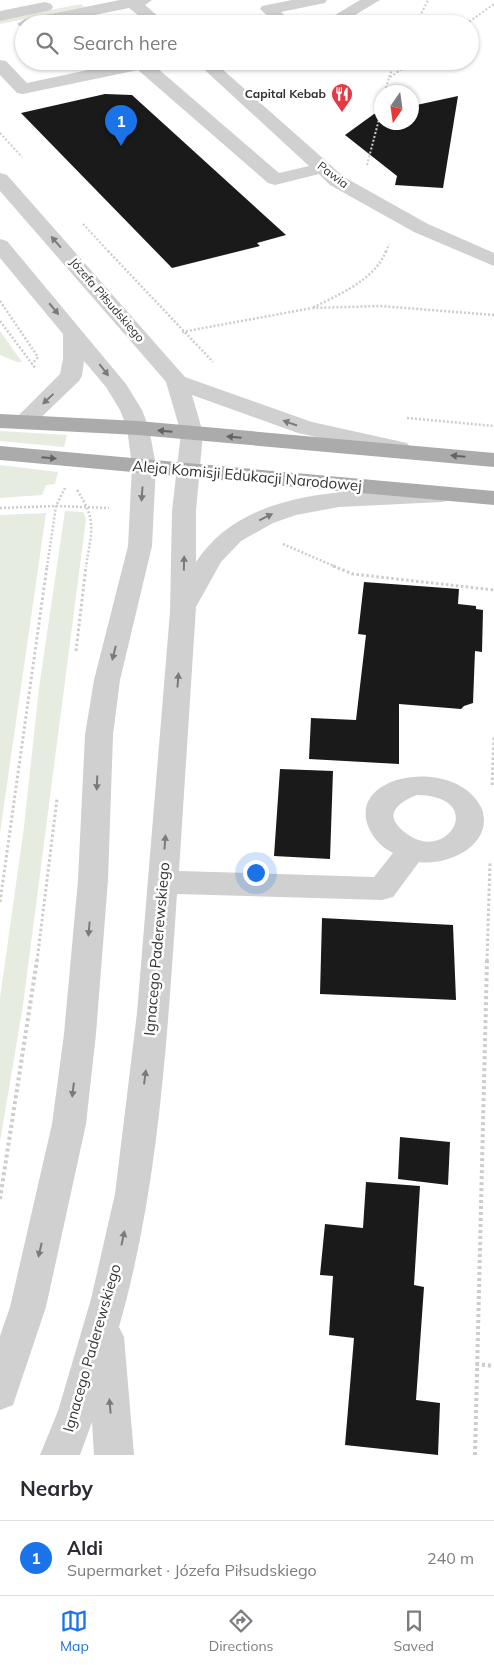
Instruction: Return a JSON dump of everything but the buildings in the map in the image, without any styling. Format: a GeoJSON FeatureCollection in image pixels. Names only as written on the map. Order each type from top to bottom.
{"type":"FeatureCollection","features":[{"type":"Feature","properties":{"kind":"main road"},"geometry":{"type":"LineString","coordinates":[[0,421],[138,428],[494,460]]}},
{"type":"Feature","properties":{"kind":"main road","name":"Aleja Komisji Edukacji Narodowej"},"geometry":{"type":"LineString","coordinates":[[0,453],[494,498]]}},
{"type":"Feature","properties":{"kind":"street"},"geometry":{"type":"LineString","coordinates":[[0,16],[80,0]]}},
{"type":"Feature","properties":{"kind":"street"},"geometry":{"type":"LineString","coordinates":[[275,15],[268,9],[319,0]]}},
{"type":"Feature","properties":{"kind":"street"},"geometry":{"type":"LineString","coordinates":[[344,15],[372,0]]}},
{"type":"Feature","properties":{"kind":"street"},"geometry":{"type":"LineString","coordinates":[[67,15],[135,1],[150,15]]}},
{"type":"Feature","properties":{"kind":"street"},"geometry":{"type":"LineString","coordinates":[[0,29],[15,26]]}},
{"type":"Feature","properties":{"kind":"street"},"geometry":{"type":"LineString","coordinates":[[5,62],[23,89],[108,70]]}},
{"type":"Feature","properties":{"kind":"street"},"geometry":{"type":"LineString","coordinates":[[148,70],[275,179],[322,168]]}},
{"type":"Feature","properties":{"kind":"street","name":"Pawia"},"geometry":{"type":"LineString","coordinates":[[213,70],[337,181],[421,228],[491,256]]}},
{"type":"Feature","properties":{"kind":"street","name":"Józefa Piłsudskiego"},"geometry":{"type":"LineString","coordinates":[[0,179],[177,382],[192,433]]}},
{"type":"Feature","properties":{"kind":"street"},"geometry":{"type":"LineString","coordinates":[[0,245],[115,384],[131,410],[138,428],[144,466],[140,546],[107,680],[99,734],[93,880],[80,1034],[68,1124],[28,1306],[0,1392]]}},
{"type":"Feature","properties":{"kind":"street"},"geometry":{"type":"LineString","coordinates":[[23,422],[71,376],[74,358],[73,331]]}},
{"type":"Feature","properties":{"kind":"street"},"geometry":{"type":"LineString","coordinates":[[177,382],[306,428],[422,453]]}},
{"type":"Feature","properties":{"kind":"street","name":"Ignacego Paderewskiego"},"geometry":{"type":"LineString","coordinates":[[60,1455],[77,1411],[103,1319],[132,1194],[153,1013],[183,612],[184,511],[192,433]]}},
{"type":"Feature","properties":{"kind":"street"},"geometry":{"type":"LineString","coordinates":[[183,612],[202,570],[224,542],[265,517],[281,510],[319,502],[450,494]]}},
{"type":"Feature","properties":{"kind":"street"},"geometry":{"type":"LineString","coordinates":[[162,882],[382,889],[412,850]]}},
{"type":"Feature","properties":{"kind":"street"},"geometry":{"type":"LineString","coordinates":[[103,1319],[114,1455]]}},
{"type":"Feature","properties":{"kind":"path"},"geometry":{"type":"LineString","coordinates":[[420,15],[428,0]]}},
{"type":"Feature","properties":{"kind":"path"},"geometry":{"type":"LineString","coordinates":[[479,15],[494,4]]}},
{"type":"Feature","properties":{"kind":"path"},"geometry":{"type":"LineString","coordinates":[[387,85],[392,70]]}},
{"type":"Feature","properties":{"kind":"path"},"geometry":{"type":"LineString","coordinates":[[389,78],[400,70]]}},
{"type":"Feature","properties":{"kind":"path"},"geometry":{"type":"LineString","coordinates":[[366,169],[376,130]]}},
{"type":"Feature","properties":{"kind":"path"},"geometry":{"type":"LineString","coordinates":[[0,134],[27,163]]}},
{"type":"Feature","properties":{"kind":"path"},"geometry":{"type":"LineString","coordinates":[[81,222],[182,332],[218,366]]}},
{"type":"Feature","properties":{"kind":"path"},"geometry":{"type":"LineString","coordinates":[[312,308],[372,270],[381,262],[387,252],[390,240],[421,228]]}},
{"type":"Feature","properties":{"kind":"path"},"geometry":{"type":"LineString","coordinates":[[0,301],[38,357],[32,364],[0,321]]}},
{"type":"Feature","properties":{"kind":"path"},"geometry":{"type":"LineString","coordinates":[[182,332],[343,304],[494,315]]}},
{"type":"Feature","properties":{"kind":"path"},"geometry":{"type":"LineString","coordinates":[[406,418],[494,426]]}},
{"type":"Feature","properties":{"kind":"path"},"geometry":{"type":"LineString","coordinates":[[0,902],[56,506],[70,480]]}},
{"type":"Feature","properties":{"kind":"path"},"geometry":{"type":"LineString","coordinates":[[74,486],[88,506],[92,520],[76,654]]}},
{"type":"Feature","properties":{"kind":"path"},"geometry":{"type":"LineString","coordinates":[[0,508],[41,506]]}},
{"type":"Feature","properties":{"kind":"path"},"geometry":{"type":"LineString","coordinates":[[282,544],[353,574],[377,579],[494,590]]}},
{"type":"Feature","properties":{"kind":"path"},"geometry":{"type":"LineString","coordinates":[[492,796],[494,736]]}},
{"type":"Feature","properties":{"kind":"path"},"geometry":{"type":"LineString","coordinates":[[0,1199],[31,1005],[58,791]]}},
{"type":"Feature","properties":{"kind":"path"},"geometry":{"type":"LineString","coordinates":[[475,1455],[490,856]]}},
{"type":"Feature","properties":{"kind":"path"},"geometry":{"type":"LineString","coordinates":[[476,1364],[494,1366]]}},
{"type":"Feature","properties":{"kind":"shaded area"},"geometry":{"type":"Polygon","coordinates":[[[81,4],[84,7],[44,15],[25,15],[81,4]]]}},
{"type":"Feature","properties":{"kind":"shaded area"},"geometry":{"type":"Polygon","coordinates":[[[15,17],[15,21],[0,24],[0,20],[15,17]]]}},
{"type":"Feature","properties":{"kind":"shaded area"},"geometry":{"type":"Polygon","coordinates":[[[0,331],[22,362],[17,362],[0,355],[0,331]]]}},
{"type":"Feature","properties":{"kind":"shaded area"},"geometry":{"type":"Polygon","coordinates":[[[0,431],[67,435],[64,447],[0,441],[0,431]]]}},
{"type":"Feature","properties":{"kind":"shaded area"},"geometry":{"type":"Polygon","coordinates":[[[0,465],[58,472],[55,484],[46,485],[42,495],[0,498],[0,465]]]}},
{"type":"Feature","properties":{"kind":"shaded area"},"geometry":{"type":"Polygon","coordinates":[[[65,511],[83,512],[86,519],[23,1005],[0,1142],[0,998],[24,827],[39,688],[65,511]]]}},
{"type":"Feature","properties":{"kind":"shaded area"},"geometry":{"type":"Polygon","coordinates":[[[46,513],[43,534],[0,833],[0,515],[46,513]]]}},
{"type":"Feature","properties":{"kind":"place","name":"Capital Kebab"},"geometry":{"type":"Point","coordinates":[342,113]}},
{"type":"Feature","properties":{"kind":"place","name":"Aldi"},"geometry":{"type":"Point","coordinates":[121,146]}}]}
